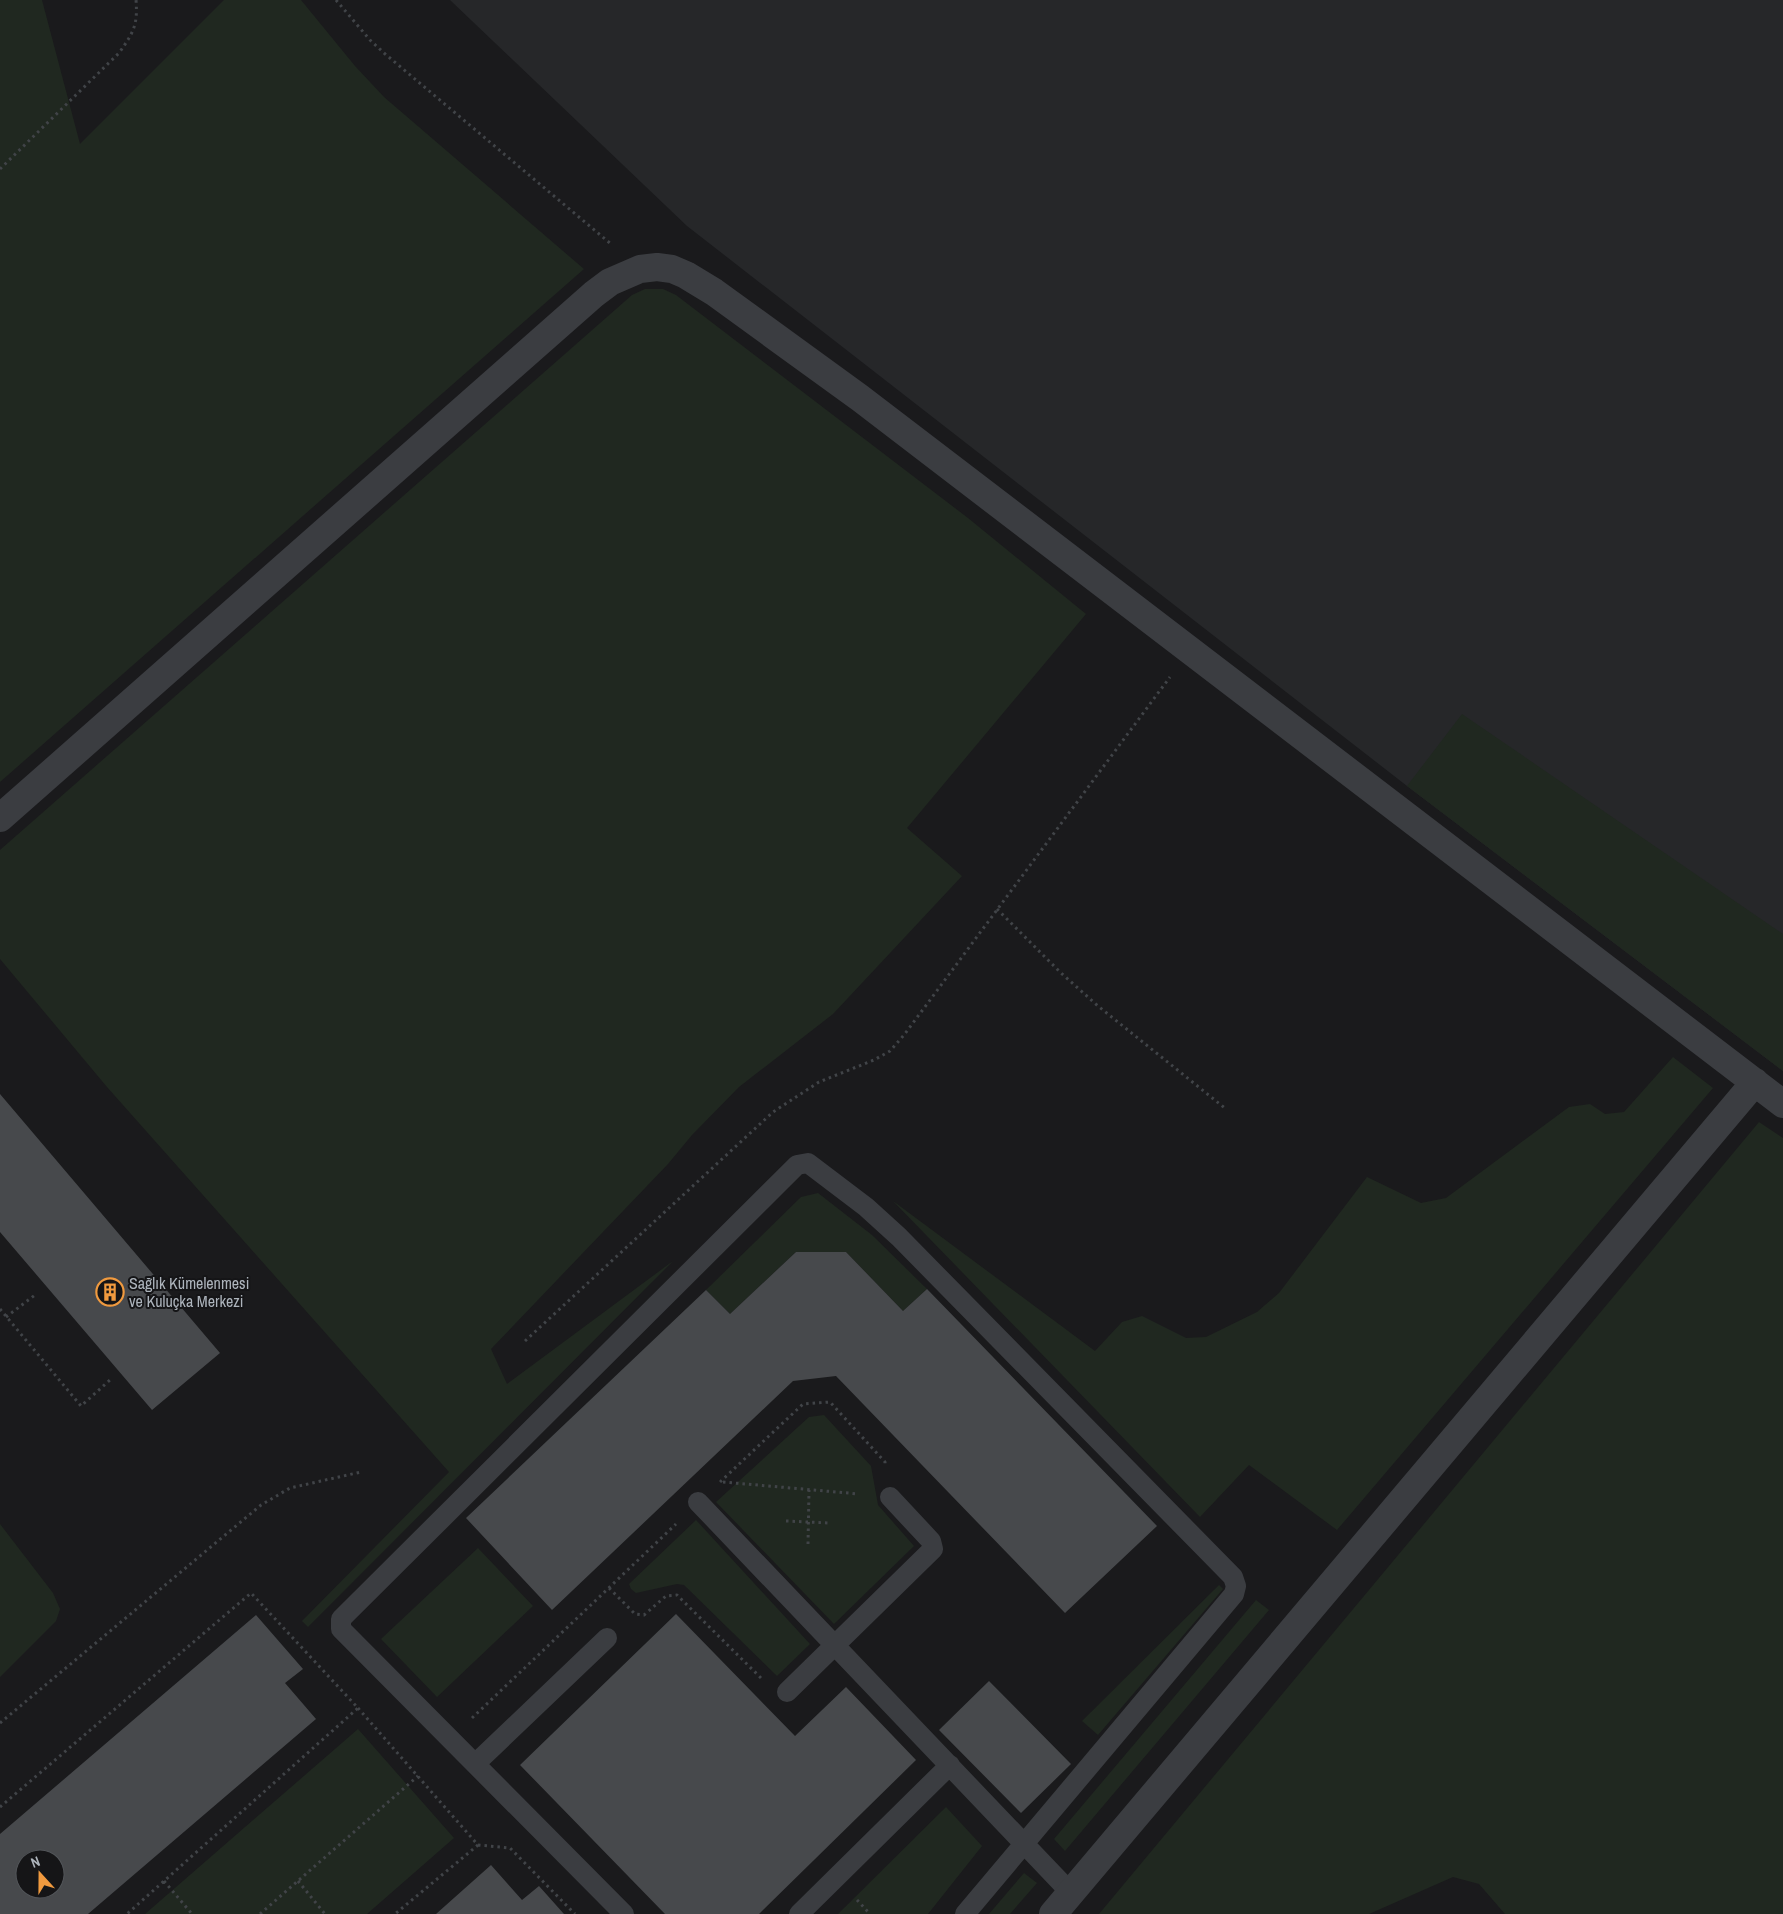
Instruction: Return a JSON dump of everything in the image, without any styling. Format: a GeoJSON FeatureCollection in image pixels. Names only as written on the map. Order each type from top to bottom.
{"type":"FeatureCollection","features":[{"type":"Feature","properties":{"kind":"street"},"geometry":{"type":"LineString","coordinates":[[0,818],[594,294],[610,282],[640,268],[657,267],[672,269],[686,274],[714,292],[860,398],[1783,1104]]}},
{"type":"Feature","properties":{"kind":"street"},"geometry":{"type":"LineString","coordinates":[[1053,1914],[1755,1082]]}},
{"type":"Feature","properties":{"kind":"lane"},"geometry":{"type":"LineString","coordinates":[[624,1914],[341,1629],[341,1618],[797,1165],[808,1163],[866,1207],[899,1237],[1233,1577],[1236,1586],[1234,1594],[965,1914]]}},
{"type":"Feature","properties":{"kind":"lane"},"geometry":{"type":"LineString","coordinates":[[787,1692],[933,1548],[932,1540],[890,1496]]}},
{"type":"Feature","properties":{"kind":"lane"},"geometry":{"type":"LineString","coordinates":[[698,1502],[1071,1893]]}},
{"type":"Feature","properties":{"kind":"lane"},"geometry":{"type":"LineString","coordinates":[[475,1764],[607,1638]]}},
{"type":"Feature","properties":{"kind":"lane"},"geometry":{"type":"LineString","coordinates":[[799,1914],[950,1765]]}},
{"type":"Feature","properties":{"kind":"path"},"geometry":{"type":"LineString","coordinates":[[0,169],[119,53],[134,32],[137,9],[136,0]]}},
{"type":"Feature","properties":{"kind":"path"},"geometry":{"type":"LineString","coordinates":[[336,0],[370,40],[384,53],[640,268]]}},
{"type":"Feature","properties":{"kind":"path"},"geometry":{"type":"LineString","coordinates":[[525,1341],[773,1112],[819,1082],[874,1060],[890,1050],[1190,650]]}},
{"type":"Feature","properties":{"kind":"path"},"geometry":{"type":"LineString","coordinates":[[997,909],[1061,973],[1098,1006],[1226,1110]]}},
{"type":"Feature","properties":{"kind":"path"},"geometry":{"type":"LineString","coordinates":[[6,1317],[35,1294]]}},
{"type":"Feature","properties":{"kind":"path"},"geometry":{"type":"LineString","coordinates":[[0,1309],[81,1406],[110,1380]]}},
{"type":"Feature","properties":{"kind":"path"},"geometry":{"type":"LineString","coordinates":[[450,1740],[698,1502],[803,1404],[830,1402],[885,1462],[890,1496],[720,1482]]}},
{"type":"Feature","properties":{"kind":"path"},"geometry":{"type":"LineString","coordinates":[[0,1723],[261,1505],[290,1488],[361,1472]]}},
{"type":"Feature","properties":{"kind":"path"},"geometry":{"type":"LineString","coordinates":[[808,1544],[809,1490]]}},
{"type":"Feature","properties":{"kind":"path"},"geometry":{"type":"LineString","coordinates":[[786,1521],[829,1523]]}},
{"type":"Feature","properties":{"kind":"path"},"geometry":{"type":"LineString","coordinates":[[609,1588],[635,1614],[644,1615],[666,1596],[677,1595],[776,1693],[787,1692]]}},
{"type":"Feature","properties":{"kind":"path"},"geometry":{"type":"LineString","coordinates":[[0,1807],[251,1592],[358,1708],[478,1844],[510,1848],[575,1914]]}},
{"type":"Feature","properties":{"kind":"path"},"geometry":{"type":"LineString","coordinates":[[128,1914],[358,1708]]}},
{"type":"Feature","properties":{"kind":"path"},"geometry":{"type":"LineString","coordinates":[[260,1914],[418,1776]]}},
{"type":"Feature","properties":{"kind":"path"},"geometry":{"type":"LineString","coordinates":[[395,1914],[478,1844]]}},
{"type":"Feature","properties":{"kind":"path"},"geometry":{"type":"LineString","coordinates":[[164,1881],[192,1914]]}},
{"type":"Feature","properties":{"kind":"path"},"geometry":{"type":"LineString","coordinates":[[298,1881],[325,1914]]}},
{"type":"Feature","properties":{"kind":"shaded area"},"geometry":{"type":"Polygon","coordinates":[[[0,0],[42,0],[80,144],[224,0],[301,0],[355,66],[384,97],[584,269],[0,782],[0,0]]]}},
{"type":"Feature","properties":{"kind":"shaded area"},"geometry":{"type":"Polygon","coordinates":[[[450,0],[1783,0],[1783,1071],[1407,786],[687,226],[450,0]]]}},
{"type":"Feature","properties":{"kind":"shaded area"},"geometry":{"type":"Polygon","coordinates":[[[645,289],[663,289],[676,295],[968,518],[1086,614],[907,828],[962,876],[833,1014],[739,1087],[491,1349],[507,1384],[673,1261],[308,1627],[302,1621],[449,1472],[107,1087],[0,959],[0,850],[632,295],[645,289]]]}},
{"type":"Feature","properties":{"kind":"shaded area"},"geometry":{"type":"Polygon","coordinates":[[[1462,714],[1783,934],[1783,1071],[1407,786],[1462,714]]]}},
{"type":"Feature","properties":{"kind":"shaded area"},"geometry":{"type":"Polygon","coordinates":[[[1673,1057],[1713,1088],[1337,1530],[1249,1465],[1200,1517],[893,1201],[1095,1351],[1122,1322],[1142,1316],[1186,1338],[1206,1337],[1257,1312],[1279,1293],[1367,1177],[1421,1203],[1446,1198],[1569,1107],[1590,1104],[1605,1114],[1624,1112],[1673,1057]]]}},
{"type":"Feature","properties":{"kind":"shaded area"},"geometry":{"type":"Polygon","coordinates":[[[1759,1122],[1783,1138],[1783,1914],[1505,1914],[1479,1884],[1453,1877],[1369,1914],[1099,1914],[1759,1122]]]}},
{"type":"Feature","properties":{"kind":"shaded area"},"geometry":{"type":"Polygon","coordinates":[[[818,1193],[872,1235],[927,1289],[903,1311],[846,1252],[796,1252],[730,1314],[706,1290],[801,1197],[818,1193]]]}},
{"type":"Feature","properties":{"kind":"shaded area"},"geometry":{"type":"Polygon","coordinates":[[[824,1415],[871,1466],[878,1505],[914,1546],[834,1624],[716,1502],[809,1417],[824,1415]]]}},
{"type":"Feature","properties":{"kind":"shaded area"},"geometry":{"type":"Polygon","coordinates":[[[696,1520],[810,1644],[777,1676],[684,1585],[677,1584],[636,1593],[631,1589],[629,1584],[696,1520]]]}},
{"type":"Feature","properties":{"kind":"shaded area"},"geometry":{"type":"Polygon","coordinates":[[[0,1524],[53,1593],[60,1609],[56,1621],[0,1677],[0,1524]]]}},
{"type":"Feature","properties":{"kind":"shaded area"},"geometry":{"type":"Polygon","coordinates":[[[478,1548],[533,1606],[437,1697],[381,1639],[478,1548]]]}},
{"type":"Feature","properties":{"kind":"shaded area"},"geometry":{"type":"Polygon","coordinates":[[[1219,1585],[1223,1589],[1098,1735],[1082,1721],[1219,1585]]]}},
{"type":"Feature","properties":{"kind":"shaded area"},"geometry":{"type":"Polygon","coordinates":[[[1256,1600],[1269,1610],[1065,1851],[1054,1839],[1256,1600]]]}},
{"type":"Feature","properties":{"kind":"shaded area"},"geometry":{"type":"Polygon","coordinates":[[[358,1729],[454,1838],[367,1914],[145,1914],[358,1729]]]}},
{"type":"Feature","properties":{"kind":"shaded area"},"geometry":{"type":"Polygon","coordinates":[[[946,1807],[982,1846],[928,1914],[838,1914],[946,1807]]]}},
{"type":"Feature","properties":{"kind":"shaded area"},"geometry":{"type":"Polygon","coordinates":[[[1024,1873],[1037,1883],[1010,1914],[989,1914],[1024,1873]]]}},
{"type":"Feature","properties":{"kind":"building","name":"Sağlık Kümelenmesi ve Kuluçka Merkezi"},"geometry":{"type":"Polygon","coordinates":[[[0,1094],[220,1353],[152,1410],[0,1232],[0,1094]]]}},
{"type":"Feature","properties":{"kind":"building"},"geometry":{"type":"Polygon","coordinates":[[[796,1252],[846,1252],[903,1311],[927,1289],[1157,1526],[1065,1613],[836,1376],[793,1381],[552,1610],[466,1518],[706,1290],[730,1314],[796,1252]]]}},
{"type":"Feature","properties":{"kind":"building"},"geometry":{"type":"Polygon","coordinates":[[[676,1614],[795,1736],[846,1687],[916,1760],[759,1914],[665,1914],[520,1765],[676,1614]]]}},
{"type":"Feature","properties":{"kind":"building"},"geometry":{"type":"Polygon","coordinates":[[[256,1615],[303,1669],[285,1683],[316,1719],[88,1914],[0,1914],[0,1834],[256,1615]]]}},
{"type":"Feature","properties":{"kind":"building"},"geometry":{"type":"Polygon","coordinates":[[[989,1681],[1071,1764],[1021,1813],[939,1730],[989,1681]]]}},
{"type":"Feature","properties":{"kind":"building"},"geometry":{"type":"Polygon","coordinates":[[[491,1865],[522,1900],[539,1886],[564,1914],[436,1914],[491,1865]]]}},
{"type":"Feature","properties":{"kind":"place","name":"Sağlık Kümelenmesi ve Kuluçka Merkezi"},"geometry":{"type":"Point","coordinates":[110,1292]}}]}
